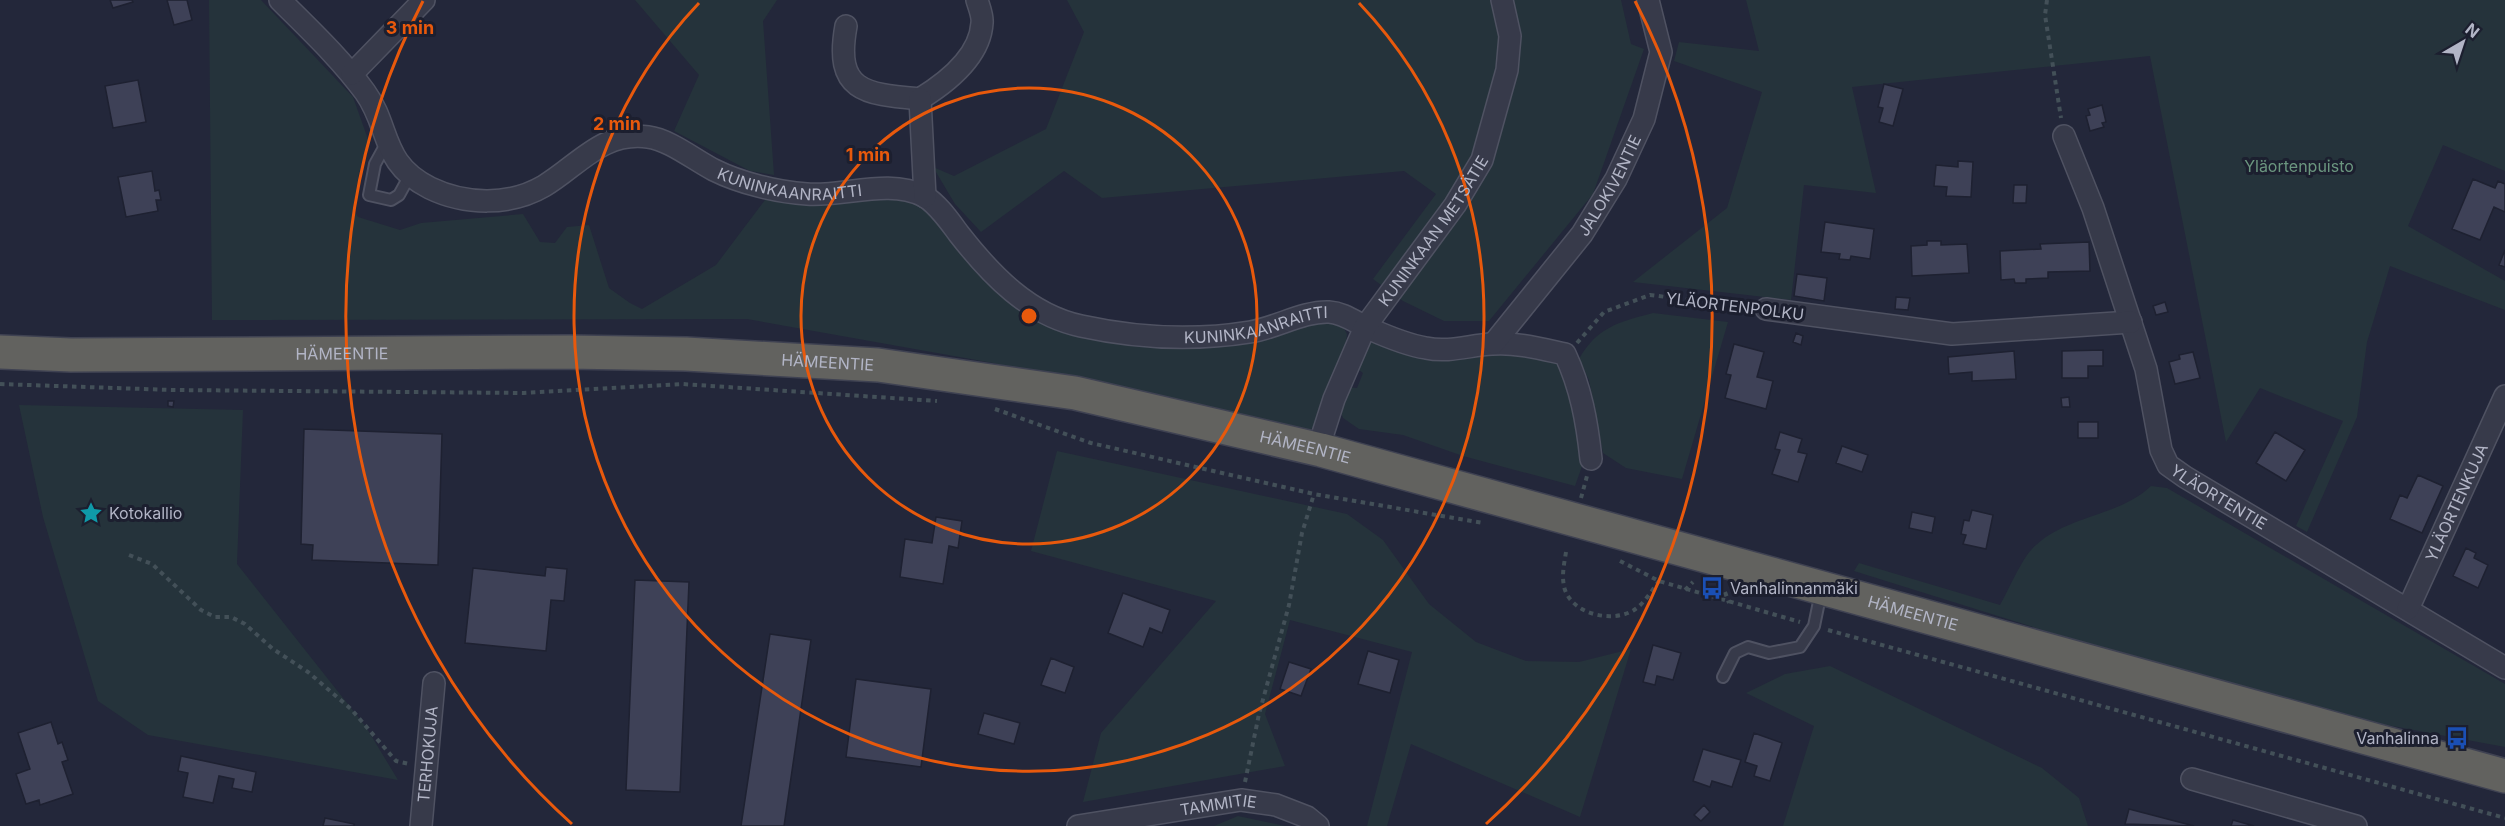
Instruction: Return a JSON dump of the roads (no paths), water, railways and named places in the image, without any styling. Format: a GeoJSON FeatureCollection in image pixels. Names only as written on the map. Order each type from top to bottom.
{"type":"FeatureCollection","features":[{"type":"Feature","properties":{"kind":"highway","name":"HÄMEENTIE"},"geometry":{"type":"LineString","coordinates":[[0,352],[71,355],[569,352],[768,357],[878,365],[1075,393],[1318,449],[2505,776]]}},
{"type":"Feature","properties":{"kind":"highway","name":"HÄMEENTIE"},"geometry":{"type":"LineString","coordinates":[[0,362],[71,355]]}},
{"type":"Feature","properties":{"kind":"street","name":"KUNINKAANRAITTI"},"geometry":{"type":"LineString","coordinates":[[280,0],[352,74],[370,98],[386,144],[410,175],[431,188],[467,199],[491,202],[514,198],[543,187],[593,148],[631,136],[652,137],[719,172],[759,185],[807,194],[898,189],[925,197],[997,278],[1023,300],[1050,316],[1078,326],[1158,338],[1206,336],[1252,332],[1328,312],[1344,315],[1365,327]]}},
{"type":"Feature","properties":{"kind":"street"},"geometry":{"type":"LineString","coordinates":[[352,74],[424,0]]}},
{"type":"Feature","properties":{"kind":"street"},"geometry":{"type":"LineString","coordinates":[[846,26],[842,50],[844,68],[857,86],[880,95],[920,99],[956,73],[980,37],[983,21],[977,0]]}},
{"type":"Feature","properties":{"kind":"street","name":"KUNINKAAN METSÄTIE"},"geometry":{"type":"LineString","coordinates":[[1318,449],[1338,390],[1365,327],[1455,205],[1482,160],[1507,70],[1510,36],[1502,0]]}},
{"type":"Feature","properties":{"kind":"street","name":"JALOKIVENTIE"},"geometry":{"type":"LineString","coordinates":[[1494,343],[1582,234],[1616,179],[1644,119],[1661,52],[1648,0]]}},
{"type":"Feature","properties":{"kind":"street"},"geometry":{"type":"LineString","coordinates":[[920,99],[925,197]]}},
{"type":"Feature","properties":{"kind":"street","name":"YLÄORTENTIE"},"geometry":{"type":"LineString","coordinates":[[2064,136],[2093,208],[2131,322],[2146,369],[2161,450],[2169,465],[2185,477],[2505,668]]}},
{"type":"Feature","properties":{"kind":"street","name":"YLÄORTENPOLKU"},"geometry":{"type":"LineString","coordinates":[[1766,309],[1952,334],[2131,322]]}},
{"type":"Feature","properties":{"kind":"street"},"geometry":{"type":"LineString","coordinates":[[1365,327],[1428,349],[1456,350],[1494,343],[1538,347],[1565,354],[1575,376],[1586,417],[1591,459]]}},
{"type":"Feature","properties":{"kind":"street","name":"YLÄORTENKUJA"},"geometry":{"type":"LineString","coordinates":[[2408,609],[2505,396]]}},
{"type":"Feature","properties":{"kind":"street","name":"TERHOKUJA"},"geometry":{"type":"LineString","coordinates":[[421,826],[434,683]]}},
{"type":"Feature","properties":{"kind":"street"},"geometry":{"type":"LineString","coordinates":[[2192,779],[2356,826]]}},
{"type":"Feature","properties":{"kind":"street","name":"TAMMITIE"},"geometry":{"type":"LineString","coordinates":[[1078,826],[1157,820],[1241,801],[1276,805],[1307,817],[1318,826]]}},
{"type":"Feature","properties":{"kind":"lane"},"geometry":{"type":"LineString","coordinates":[[386,144],[375,164],[369,195],[391,200],[399,195],[410,175]]}},
{"type":"Feature","properties":{"kind":"lane"},"geometry":{"type":"LineString","coordinates":[[1723,677],[1735,653],[1748,647],[1770,653],[1800,647],[1814,626],[1822,588]]}},
{"type":"Feature","properties":{"kind":"place","name":"Kotokallio"},"geometry":{"type":"Point","coordinates":[91,513]}},
{"type":"Feature","properties":{"kind":"place","name":"Vanhalinnanmäki"},"geometry":{"type":"Point","coordinates":[1712,588]}},
{"type":"Feature","properties":{"kind":"place","name":"Vanhalinna"},"geometry":{"type":"Point","coordinates":[2457,738]}},
{"type":"Feature","properties":{"kind":"park label","name":"Yläortenpuisto"},"geometry":{"type":"Point","coordinates":[2299,166]}}]}
